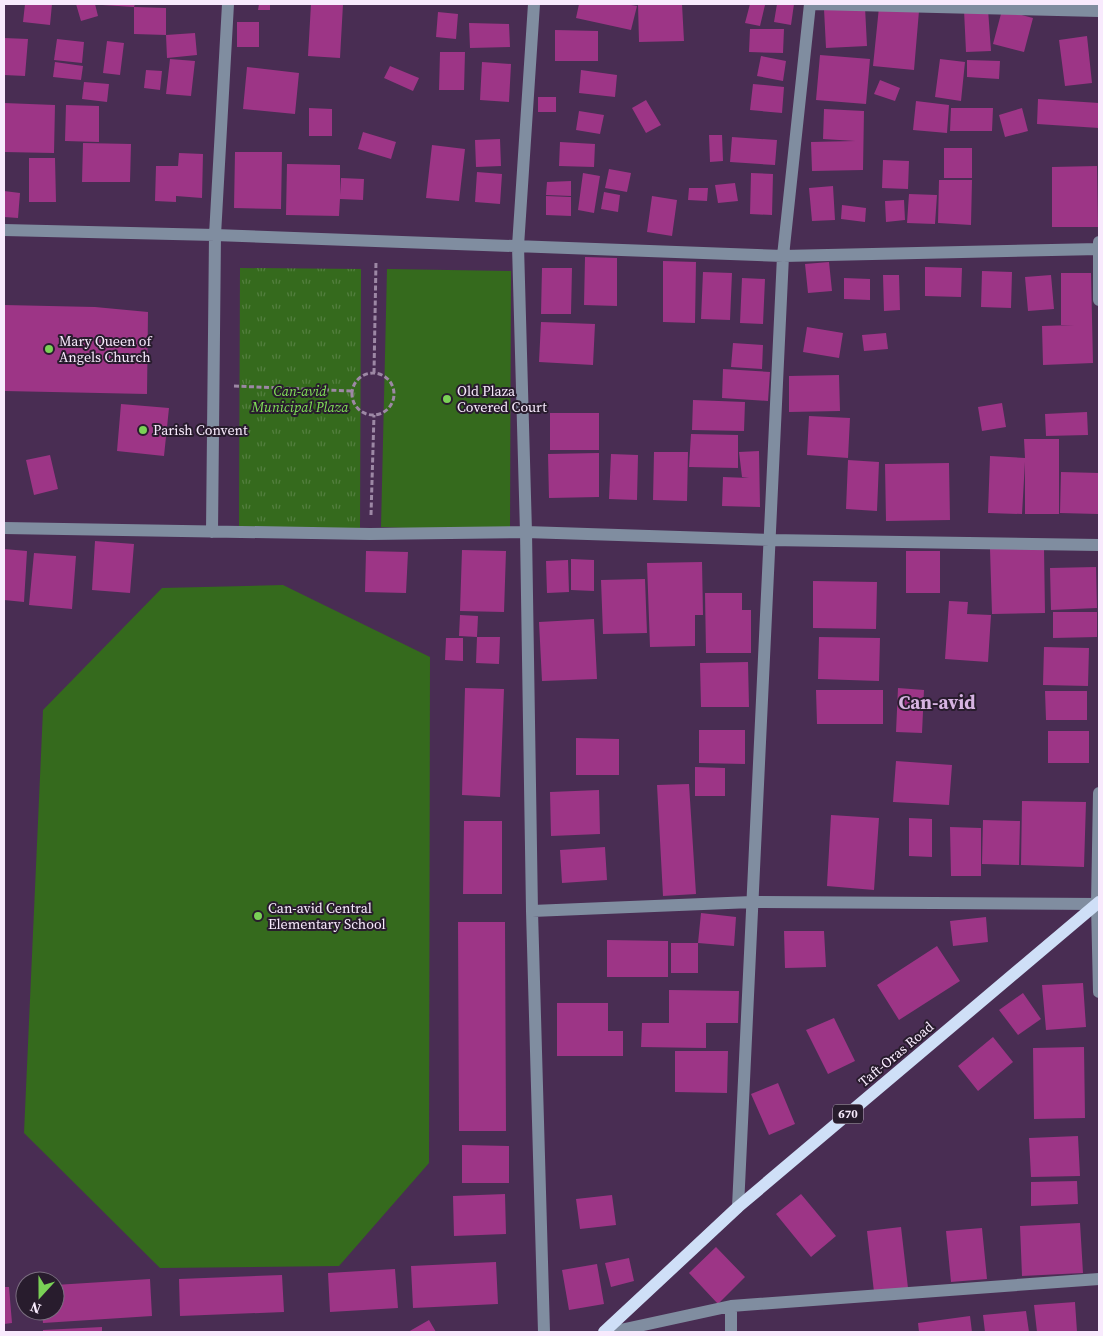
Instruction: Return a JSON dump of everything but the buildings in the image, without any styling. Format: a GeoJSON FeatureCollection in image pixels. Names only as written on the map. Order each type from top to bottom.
{"type":"FeatureCollection","features":[{"type":"Feature","properties":{"kind":"main road","name":"Taft-Oras Road"},"geometry":{"type":"LineString","coordinates":[[604,1332],[738,1207],[1098,903]]}},
{"type":"Feature","properties":{"kind":"street"},"geometry":{"type":"LineString","coordinates":[[212,532],[215,235],[228,4]]}},
{"type":"Feature","properties":{"kind":"street"},"geometry":{"type":"LineString","coordinates":[[534,4],[518,246],[526,532],[532,910],[544,1332]]}},
{"type":"Feature","properties":{"kind":"street"},"geometry":{"type":"LineString","coordinates":[[738,1207],[783,256],[810,4]]}},
{"type":"Feature","properties":{"kind":"street"},"geometry":{"type":"LineString","coordinates":[[814,4],[1099,11]]}},
{"type":"Feature","properties":{"kind":"street"},"geometry":{"type":"LineString","coordinates":[[4,230],[215,235],[783,256],[1099,247],[1099,300]]}},
{"type":"Feature","properties":{"kind":"street"},"geometry":{"type":"LineString","coordinates":[[4,528],[370,534],[526,532],[769,540],[1099,545]]}},
{"type":"Feature","properties":{"kind":"street"},"geometry":{"type":"LineString","coordinates":[[1099,793],[1099,992]]}},
{"type":"Feature","properties":{"kind":"street"},"geometry":{"type":"LineString","coordinates":[[532,910],[752,902],[1098,903]]}},
{"type":"Feature","properties":{"kind":"street"},"geometry":{"type":"LineString","coordinates":[[611,1332],[731,1306],[1099,1279]]}},
{"type":"Feature","properties":{"kind":"street"},"geometry":{"type":"LineString","coordinates":[[731,1306],[731,1332]]}},
{"type":"Feature","properties":{"kind":"path"},"geometry":{"type":"LineString","coordinates":[[374,373],[376,241]]}},
{"type":"Feature","properties":{"kind":"path"},"geometry":{"type":"LineString","coordinates":[[374,373],[384,376],[391,383],[395,393],[393,403],[387,411],[377,416],[367,415],[358,410],[352,401],[351,391],[355,381],[363,375],[374,373]]}},
{"type":"Feature","properties":{"kind":"path"},"geometry":{"type":"LineString","coordinates":[[214,385],[351,391]]}},
{"type":"Feature","properties":{"kind":"path"},"geometry":{"type":"LineString","coordinates":[[370,534],[374,415]]}},
{"type":"Feature","properties":{"kind":"green space","name":"Can-avid Municipal Plaza"},"geometry":{"type":"Polygon","coordinates":[[[240,268],[361,269],[360,530],[239,529],[240,268]]]}},
{"type":"Feature","properties":{"kind":"green space","name":"Old Plaza Covered Court"},"geometry":{"type":"Polygon","coordinates":[[[387,269],[511,271],[510,532],[381,527],[387,269]]]}},
{"type":"Feature","properties":{"kind":"green space","name":"Can-avid Central Elementary School"},"geometry":{"type":"Polygon","coordinates":[[[283,585],[430,657],[429,1163],[339,1266],[160,1268],[24,1133],[43,710],[162,588],[283,585]]]}},
{"type":"Feature","properties":{"kind":"place","name":"Mary Queen of Angels Church"},"geometry":{"type":"Point","coordinates":[49,349]}},
{"type":"Feature","properties":{"kind":"place","name":"Old Plaza Covered Court"},"geometry":{"type":"Point","coordinates":[447,399]}},
{"type":"Feature","properties":{"kind":"place","name":"Parish Convent"},"geometry":{"type":"Point","coordinates":[143,430]}},
{"type":"Feature","properties":{"kind":"place","name":"Can-avid Central Elementary School"},"geometry":{"type":"Point","coordinates":[258,916]}},
{"type":"Feature","properties":{"kind":"district","name":"Can-avid"},"geometry":{"type":"Point","coordinates":[937,702]}}]}
